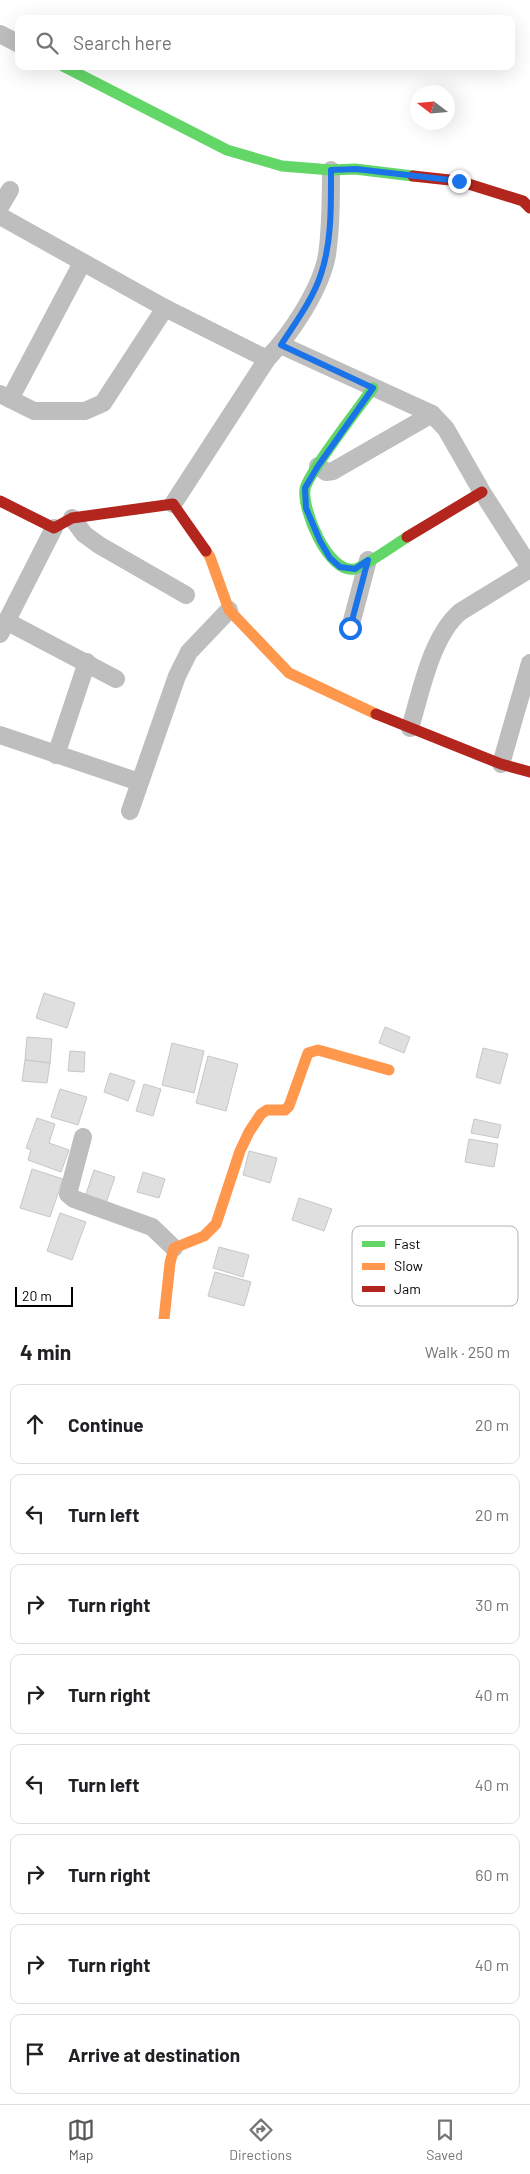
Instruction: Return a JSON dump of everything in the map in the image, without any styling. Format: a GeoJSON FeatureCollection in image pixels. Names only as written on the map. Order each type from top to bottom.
{"type":"FeatureCollection","features":[{"type":"Feature","properties":{"kind":"street"},"geometry":{"type":"LineString","coordinates":[[0,34],[15,42]]}},
{"type":"Feature","properties":{"kind":"street"},"geometry":{"type":"LineString","coordinates":[[71,70],[227,150],[282,166],[331,170],[356,169],[459,181],[523,201],[530,208]]}},
{"type":"Feature","properties":{"kind":"street"},"geometry":{"type":"LineString","coordinates":[[116,679],[87,662],[3,628],[54,528],[72,518],[173,504],[267,358],[281,345],[321,276],[326,257],[331,214],[331,170]]}},
{"type":"Feature","properties":{"kind":"street"},"geometry":{"type":"LineString","coordinates":[[0,207],[10,190]]}},
{"type":"Feature","properties":{"kind":"street"},"geometry":{"type":"LineString","coordinates":[[0,216],[82,264],[165,308],[267,358]]}},
{"type":"Feature","properties":{"kind":"street"},"geometry":{"type":"LineString","coordinates":[[82,264],[5,397],[34,411],[85,411],[104,403],[165,308]]}},
{"type":"Feature","properties":{"kind":"street"},"geometry":{"type":"LineString","coordinates":[[281,345],[432,414],[446,429],[482,492],[530,568],[460,612],[450,621],[430,663],[410,728]]}},
{"type":"Feature","properties":{"kind":"street"},"geometry":{"type":"LineString","coordinates":[[373,388],[318,466],[305,488],[306,508],[320,541],[330,558],[340,567],[355,569],[482,492]]}},
{"type":"Feature","properties":{"kind":"street"},"geometry":{"type":"LineString","coordinates":[[318,466],[326,472],[333,471],[432,414]]}},
{"type":"Feature","properties":{"kind":"street"},"geometry":{"type":"LineString","coordinates":[[0,501],[54,528]]}},
{"type":"Feature","properties":{"kind":"street"},"geometry":{"type":"LineString","coordinates":[[173,504],[210,557],[229,610],[268,653],[289,672],[363,709],[501,764],[530,772]]}},
{"type":"Feature","properties":{"kind":"street"},"geometry":{"type":"LineString","coordinates":[[72,518],[84,534],[99,545],[186,595]]}},
{"type":"Feature","properties":{"kind":"street"},"geometry":{"type":"LineString","coordinates":[[350,628],[368,560]]}},
{"type":"Feature","properties":{"kind":"street"},"geometry":{"type":"LineString","coordinates":[[130,811],[174,683],[189,652],[229,610]]}},
{"type":"Feature","properties":{"kind":"street"},"geometry":{"type":"LineString","coordinates":[[56,755],[87,662]]}},
{"type":"Feature","properties":{"kind":"street"},"geometry":{"type":"LineString","coordinates":[[501,764],[530,663]]}},
{"type":"Feature","properties":{"kind":"street"},"geometry":{"type":"LineString","coordinates":[[0,735],[139,782]]}},
{"type":"Feature","properties":{"kind":"street"},"geometry":{"type":"LineString","coordinates":[[174,1248],[204,1236],[216,1224],[240,1151],[249,1132],[261,1114],[267,1110],[285,1110],[290,1106],[308,1053],[318,1050],[389,1070]]}},
{"type":"Feature","properties":{"kind":"street"},"geometry":{"type":"LineString","coordinates":[[83,1137],[68,1194],[74,1199],[152,1227],[174,1248]]}},
{"type":"Feature","properties":{"kind":"street"},"geometry":{"type":"LineString","coordinates":[[164,1319],[170,1263],[174,1248]]}},
{"type":"Feature","properties":{"kind":"building"},"geometry":{"type":"Polygon","coordinates":[[[44,993],[75,1003],[67,1028],[36,1018],[44,993]]]}},
{"type":"Feature","properties":{"kind":"building"},"geometry":{"type":"Polygon","coordinates":[[[385,1027],[410,1037],[404,1053],[379,1043],[385,1027]]]}},
{"type":"Feature","properties":{"kind":"building"},"geometry":{"type":"Polygon","coordinates":[[[27,1037],[52,1039],[50,1063],[25,1060],[27,1037]]]}},
{"type":"Feature","properties":{"kind":"building"},"geometry":{"type":"Polygon","coordinates":[[[172,1043],[204,1051],[194,1093],[162,1085],[172,1043]]]}},
{"type":"Feature","properties":{"kind":"building"},"geometry":{"type":"Polygon","coordinates":[[[483,1048],[508,1054],[500,1084],[476,1077],[483,1048]]]}},
{"type":"Feature","properties":{"kind":"building"},"geometry":{"type":"Polygon","coordinates":[[[70,1051],[85,1052],[84,1072],[68,1071],[70,1051]]]}},
{"type":"Feature","properties":{"kind":"building"},"geometry":{"type":"Polygon","coordinates":[[[208,1056],[238,1064],[226,1111],[196,1103],[208,1056]]]}},
{"type":"Feature","properties":{"kind":"building"},"geometry":{"type":"Polygon","coordinates":[[[25,1060],[50,1063],[47,1083],[22,1081],[25,1060]]]}},
{"type":"Feature","properties":{"kind":"building"},"geometry":{"type":"Polygon","coordinates":[[[110,1073],[135,1081],[128,1101],[104,1092],[110,1073]]]}},
{"type":"Feature","properties":{"kind":"building"},"geometry":{"type":"Polygon","coordinates":[[[144,1084],[161,1089],[153,1116],[136,1111],[144,1084]]]}},
{"type":"Feature","properties":{"kind":"building"},"geometry":{"type":"Polygon","coordinates":[[[60,1089],[87,1097],[78,1125],[51,1117],[60,1089]]]}},
{"type":"Feature","properties":{"kind":"building"},"geometry":{"type":"Polygon","coordinates":[[[37,1118],[55,1124],[49,1143],[69,1150],[61,1172],[28,1160],[31,1150],[26,1148],[37,1118]]]}},
{"type":"Feature","properties":{"kind":"building"},"geometry":{"type":"Polygon","coordinates":[[[474,1119],[501,1125],[498,1138],[471,1133],[474,1119]]]}},
{"type":"Feature","properties":{"kind":"building"},"geometry":{"type":"Polygon","coordinates":[[[469,1139],[498,1144],[494,1167],[465,1162],[469,1139]]]}},
{"type":"Feature","properties":{"kind":"building"},"geometry":{"type":"Polygon","coordinates":[[[249,1151],[277,1158],[270,1183],[243,1175],[249,1151]]]}},
{"type":"Feature","properties":{"kind":"building"},"geometry":{"type":"Polygon","coordinates":[[[32,1169],[63,1179],[50,1217],[20,1208],[32,1169]]]}},
{"type":"Feature","properties":{"kind":"building"},"geometry":{"type":"Polygon","coordinates":[[[94,1170],[115,1177],[105,1206],[84,1200],[94,1170]]]}},
{"type":"Feature","properties":{"kind":"building"},"geometry":{"type":"Polygon","coordinates":[[[143,1172],[165,1179],[159,1198],[137,1192],[143,1172]]]}},
{"type":"Feature","properties":{"kind":"building"},"geometry":{"type":"Polygon","coordinates":[[[299,1198],[332,1209],[324,1231],[292,1220],[299,1198]]]}},
{"type":"Feature","properties":{"kind":"building"},"geometry":{"type":"Polygon","coordinates":[[[60,1213],[86,1222],[72,1260],[47,1251],[60,1213]]]}},
{"type":"Feature","properties":{"kind":"building"},"geometry":{"type":"Polygon","coordinates":[[[219,1247],[249,1255],[243,1277],[213,1268],[219,1247]]]}},
{"type":"Feature","properties":{"kind":"building"},"geometry":{"type":"Polygon","coordinates":[[[215,1272],[251,1282],[244,1306],[208,1296],[215,1272]]]}},
{"type":"Feature","properties":{"kind":"traffic: fast"},"geometry":{"type":"LineString","coordinates":[[71,70],[227,150],[282,166],[331,170],[355,169],[413,176]]}},
{"type":"Feature","properties":{"kind":"traffic: fast"},"geometry":{"type":"LineString","coordinates":[[373,388],[315,469],[305,489],[305,499],[312,525],[319,539],[335,562],[345,568],[355,569],[407,537]]}},
{"type":"Feature","properties":{"kind":"traffic: slow"},"geometry":{"type":"LineString","coordinates":[[206,551],[210,557],[229,610],[289,673],[376,714]]}},
{"type":"Feature","properties":{"kind":"traffic: slow"},"geometry":{"type":"LineString","coordinates":[[164,1319],[170,1263],[174,1248],[204,1236],[216,1224],[240,1151],[249,1132],[261,1114],[267,1110],[285,1110],[289,1106],[308,1053],[318,1050],[389,1070]]}},
{"type":"Feature","properties":{"kind":"traffic: jam"},"geometry":{"type":"LineString","coordinates":[[413,176],[459,181],[523,201],[530,208]]}},
{"type":"Feature","properties":{"kind":"traffic: jam"},"geometry":{"type":"LineString","coordinates":[[407,537],[482,492]]}},
{"type":"Feature","properties":{"kind":"traffic: jam"},"geometry":{"type":"LineString","coordinates":[[0,501],[54,528],[72,518],[173,504],[206,551]]}},
{"type":"Feature","properties":{"kind":"traffic: jam"},"geometry":{"type":"LineString","coordinates":[[376,714],[501,764],[530,772]]}},
{"type":"Feature","properties":{"kind":"route"},"geometry":{"type":"LineString","coordinates":[[350,628],[368,560],[355,569],[340,567],[330,558],[320,541],[306,508],[305,488],[318,466],[373,388],[281,345],[321,276],[326,257],[331,214],[331,170],[356,169],[459,181]]}}]}
